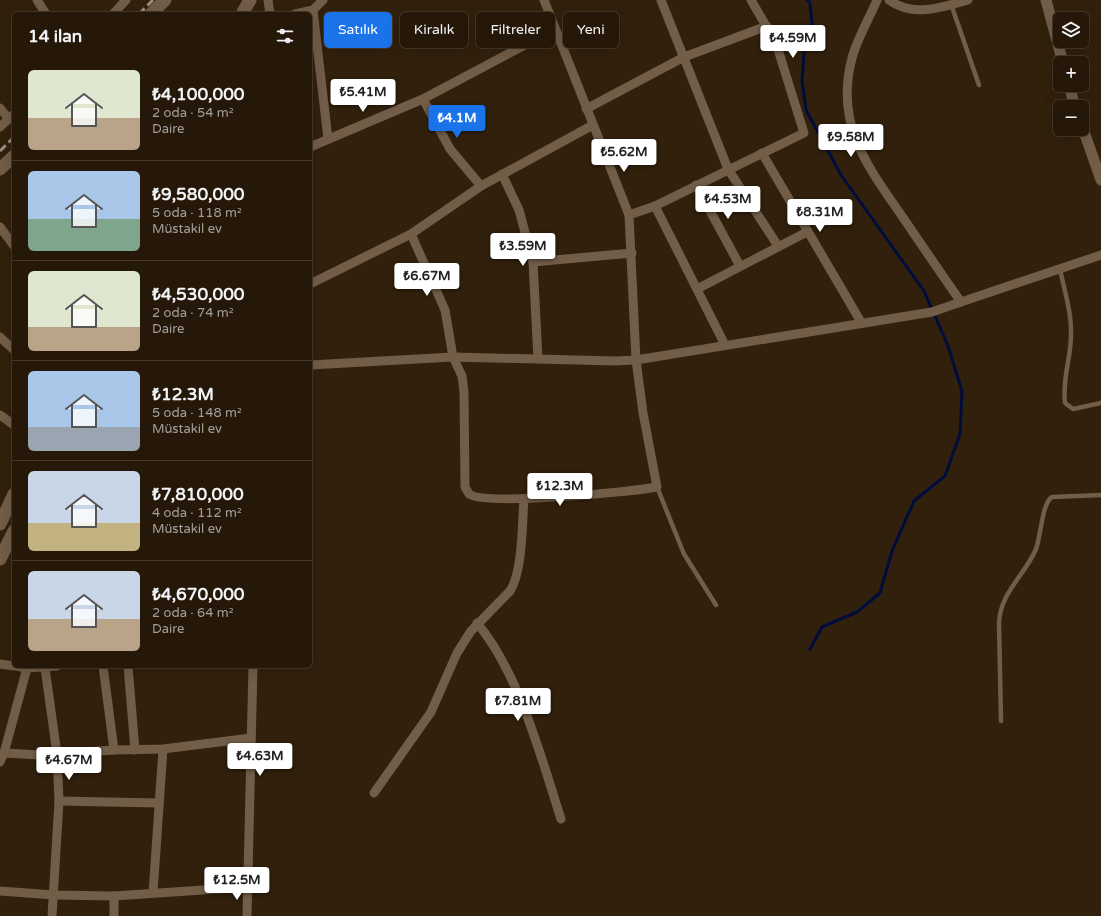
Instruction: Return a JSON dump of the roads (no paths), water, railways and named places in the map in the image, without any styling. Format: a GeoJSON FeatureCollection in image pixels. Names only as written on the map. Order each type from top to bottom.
{"type":"FeatureCollection","features":[{"type":"Feature","properties":{"kind":"main road"},"geometry":{"type":"LineString","coordinates":[[154,12],[165,0]]}},
{"type":"Feature","properties":{"kind":"main road"},"geometry":{"type":"LineString","coordinates":[[243,12],[250,0]]}},
{"type":"Feature","properties":{"kind":"main road"},"geometry":{"type":"LineString","coordinates":[[254,12],[255,0]]}},
{"type":"Feature","properties":{"kind":"main road"},"geometry":{"type":"LineString","coordinates":[[0,169],[12,158]]}},
{"type":"Feature","properties":{"kind":"main road"},"geometry":{"type":"LineString","coordinates":[[0,524],[12,498]]}},
{"type":"Feature","properties":{"kind":"main road"},"geometry":{"type":"LineString","coordinates":[[0,559],[12,535]]}},
{"type":"Feature","properties":{"kind":"street"},"geometry":{"type":"LineString","coordinates":[[37,0],[45,12]]}},
{"type":"Feature","properties":{"kind":"street"},"geometry":{"type":"LineString","coordinates":[[115,12],[126,0]]}},
{"type":"Feature","properties":{"kind":"street"},"geometry":{"type":"LineString","coordinates":[[268,0],[270,12]]}},
{"type":"Feature","properties":{"kind":"street"},"geometry":{"type":"LineString","coordinates":[[304,12],[313,10],[323,0]]}},
{"type":"Feature","properties":{"kind":"street"},"geometry":{"type":"LineString","coordinates":[[544,0],[549,12]]}},
{"type":"Feature","properties":{"kind":"street"},"geometry":{"type":"LineString","coordinates":[[661,0],[728,169],[778,246]]}},
{"type":"Feature","properties":{"kind":"street"},"geometry":{"type":"LineString","coordinates":[[629,215],[655,206],[804,133],[776,43],[751,0]]}},
{"type":"Feature","properties":{"kind":"street"},"geometry":{"type":"LineString","coordinates":[[877,0],[852,58],[848,84],[848,108],[852,129],[866,164],[961,302]]}},
{"type":"Feature","properties":{"kind":"street"},"geometry":{"type":"LineString","coordinates":[[889,0],[904,8],[917,10],[930,10],[968,0]]}},
{"type":"Feature","properties":{"kind":"street"},"geometry":{"type":"LineString","coordinates":[[1046,0],[1061,56]]}},
{"type":"Feature","properties":{"kind":"street"},"geometry":{"type":"LineString","coordinates":[[313,10],[328,139]]}},
{"type":"Feature","properties":{"kind":"street"},"geometry":{"type":"LineString","coordinates":[[586,109],[684,57],[767,26]]}},
{"type":"Feature","properties":{"kind":"street"},"geometry":{"type":"LineString","coordinates":[[411,234],[445,310],[454,357],[460,369],[464,384],[466,490],[476,498],[524,499],[634,491],[657,487],[643,413],[636,360],[629,215],[555,29]]}},
{"type":"Feature","properties":{"kind":"street"},"geometry":{"type":"LineString","coordinates":[[312,146],[423,99],[519,48]]}},
{"type":"Feature","properties":{"kind":"street"},"geometry":{"type":"LineString","coordinates":[[423,99],[450,149],[481,186]]}},
{"type":"Feature","properties":{"kind":"street"},"geometry":{"type":"LineString","coordinates":[[0,108],[12,117],[0,128]]}},
{"type":"Feature","properties":{"kind":"street"},"geometry":{"type":"LineString","coordinates":[[312,283],[411,234],[481,186],[593,124]]}},
{"type":"Feature","properties":{"kind":"street"},"geometry":{"type":"LineString","coordinates":[[1086,136],[1101,180]]}},
{"type":"Feature","properties":{"kind":"street"},"geometry":{"type":"LineString","coordinates":[[762,153],[860,322]]}},
{"type":"Feature","properties":{"kind":"street"},"geometry":{"type":"LineString","coordinates":[[502,174],[519,210],[533,262],[538,359]]}},
{"type":"Feature","properties":{"kind":"street"},"geometry":{"type":"LineString","coordinates":[[696,185],[740,266]]}},
{"type":"Feature","properties":{"kind":"street"},"geometry":{"type":"LineString","coordinates":[[655,206],[725,345]]}},
{"type":"Feature","properties":{"kind":"street"},"geometry":{"type":"LineString","coordinates":[[0,228],[12,243]]}},
{"type":"Feature","properties":{"kind":"street"},"geometry":{"type":"LineString","coordinates":[[697,289],[807,232]]}},
{"type":"Feature","properties":{"kind":"street"},"geometry":{"type":"LineString","coordinates":[[533,262],[632,253]]}},
{"type":"Feature","properties":{"kind":"street"},"geometry":{"type":"LineString","coordinates":[[312,365],[454,357],[636,360],[860,322],[932,312],[1101,254]]}},
{"type":"Feature","properties":{"kind":"street"},"geometry":{"type":"LineString","coordinates":[[0,337],[12,348]]}},
{"type":"Feature","properties":{"kind":"street"},"geometry":{"type":"LineString","coordinates":[[0,415],[12,423]]}},
{"type":"Feature","properties":{"kind":"street"},"geometry":{"type":"LineString","coordinates":[[374,793],[424,724],[438,699],[457,653],[477,623],[510,591],[514,585],[518,570],[524,499]]}},
{"type":"Feature","properties":{"kind":"street"},"geometry":{"type":"LineString","coordinates":[[477,623],[488,637],[502,660],[524,711],[561,819]]}},
{"type":"Feature","properties":{"kind":"street"},"geometry":{"type":"LineString","coordinates":[[0,664],[12,666]]}},
{"type":"Feature","properties":{"kind":"street"},"geometry":{"type":"LineString","coordinates":[[0,762],[4,753],[27,668],[45,668],[57,754],[59,801],[52,916]]}},
{"type":"Feature","properties":{"kind":"street"},"geometry":{"type":"LineString","coordinates":[[103,668],[114,750]]}},
{"type":"Feature","properties":{"kind":"street"},"geometry":{"type":"LineString","coordinates":[[128,668],[134,750]]}},
{"type":"Feature","properties":{"kind":"street"},"geometry":{"type":"LineString","coordinates":[[247,916],[253,668]]}},
{"type":"Feature","properties":{"kind":"street"},"geometry":{"type":"LineString","coordinates":[[4,753],[23,755],[162,749],[251,738]]}},
{"type":"Feature","properties":{"kind":"street"},"geometry":{"type":"LineString","coordinates":[[153,893],[162,749]]}},
{"type":"Feature","properties":{"kind":"street"},"geometry":{"type":"LineString","coordinates":[[59,801],[159,803]]}},
{"type":"Feature","properties":{"kind":"street"},"geometry":{"type":"LineString","coordinates":[[0,891],[54,895],[114,896],[247,887]]}},
{"type":"Feature","properties":{"kind":"street"},"geometry":{"type":"LineString","coordinates":[[114,896],[114,916]]}},
{"type":"Feature","properties":{"kind":"lane"},"geometry":{"type":"LineString","coordinates":[[951,4],[979,85]]}},
{"type":"Feature","properties":{"kind":"lane"},"geometry":{"type":"LineString","coordinates":[[1060,268],[1071,329],[1071,344],[1065,374],[1065,403],[1073,409],[1101,403]]}},
{"type":"Feature","properties":{"kind":"lane"},"geometry":{"type":"LineString","coordinates":[[657,487],[668,518],[684,554],[716,605]]}},
{"type":"Feature","properties":{"kind":"lane"},"geometry":{"type":"LineString","coordinates":[[1001,721],[999,623],[1001,609],[1006,596],[1026,568],[1036,549],[1041,533],[1046,502],[1052,496],[1101,495]]}},
{"type":"Feature","properties":{"kind":"waterway"},"geometry":{"type":"LineString","coordinates":[[807,0],[810,3],[812,23],[804,54],[802,81],[806,110],[841,175],[924,291],[948,346],[962,391],[960,434],[945,476],[914,501],[892,551],[880,593],[857,612],[822,627],[810,649]]}},
{"type":"Feature","properties":{"kind":"railway"},"geometry":{"type":"LineString","coordinates":[[141,12],[153,0]]}},
{"type":"Feature","properties":{"kind":"railway"},"geometry":{"type":"LineString","coordinates":[[0,151],[12,139]]}}]}
